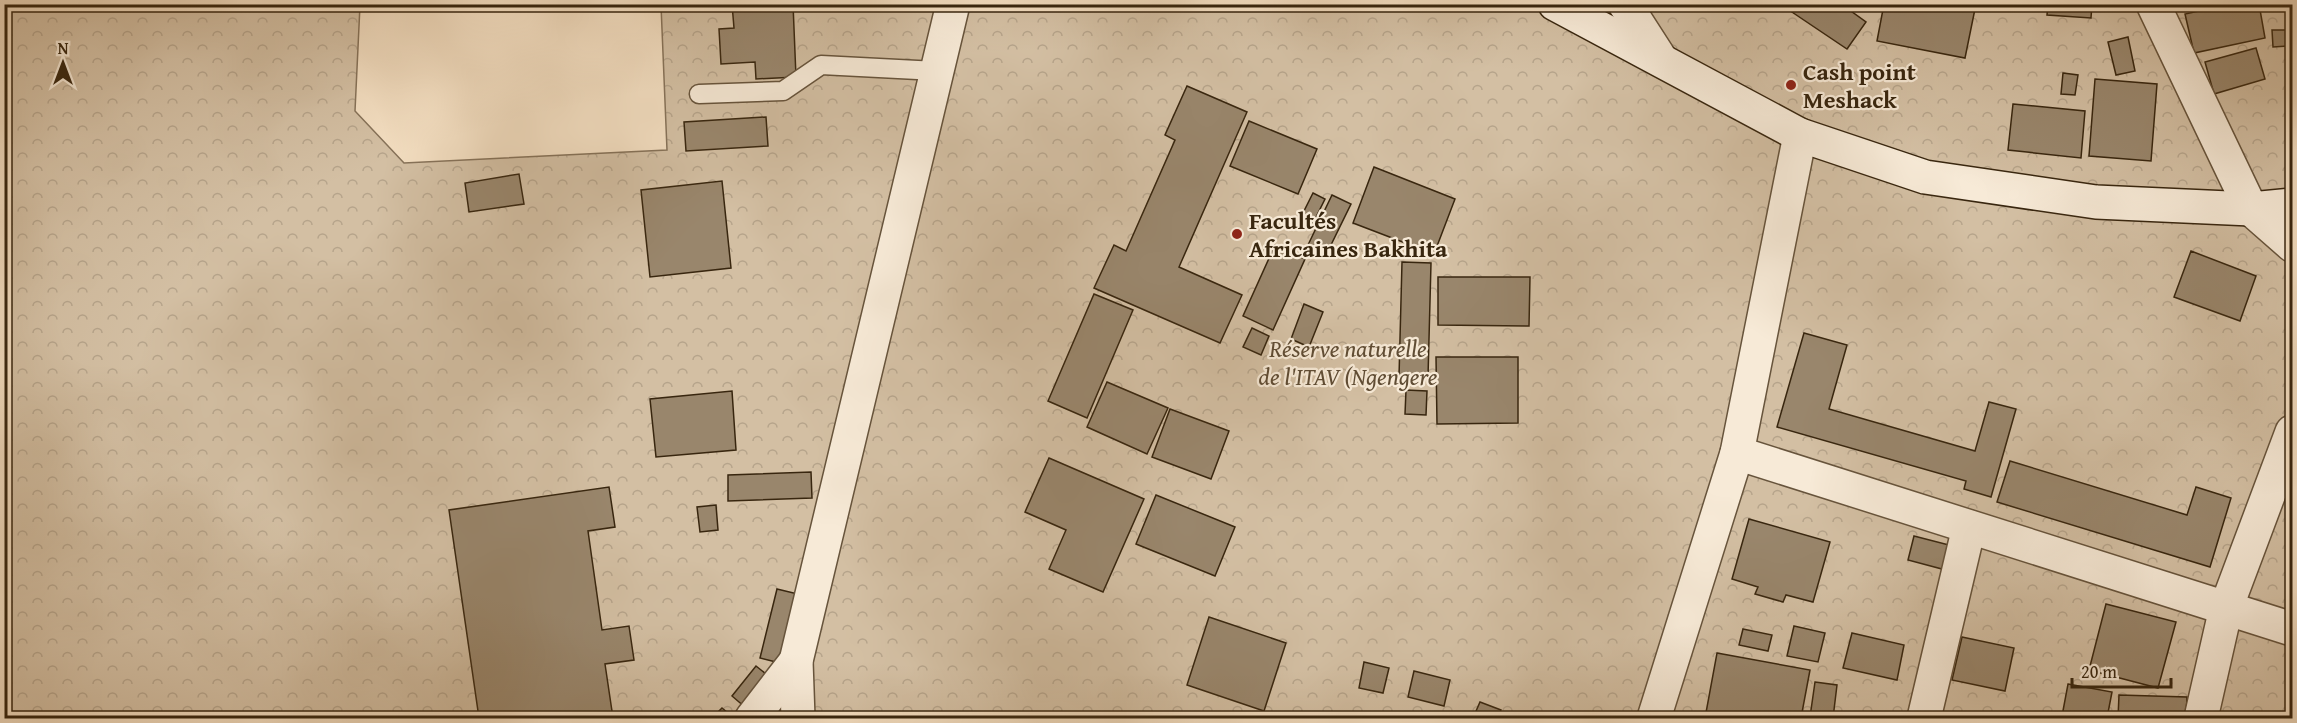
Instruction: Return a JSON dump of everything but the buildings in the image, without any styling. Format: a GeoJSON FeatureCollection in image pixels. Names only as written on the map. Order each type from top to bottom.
{"type":"FeatureCollection","features":[{"type":"Feature","properties":{"kind":"street"},"geometry":{"type":"LineString","coordinates":[[798,718],[796,661],[953,4]]}},
{"type":"Feature","properties":{"kind":"street"},"geometry":{"type":"LineString","coordinates":[[1555,4],[1800,135],[1925,177],[2096,202],[2251,209],[2292,205]]}},
{"type":"Feature","properties":{"kind":"street"},"geometry":{"type":"LineString","coordinates":[[1625,4],[1661,60]]}},
{"type":"Feature","properties":{"kind":"street"},"geometry":{"type":"LineString","coordinates":[[2153,4],[2251,209],[2292,245]]}},
{"type":"Feature","properties":{"kind":"street"},"geometry":{"type":"LineString","coordinates":[[1654,718],[1737,453],[1800,135]]}},
{"type":"Feature","properties":{"kind":"street"},"geometry":{"type":"LineString","coordinates":[[2201,718],[2226,608],[2292,432]]}},
{"type":"Feature","properties":{"kind":"street"},"geometry":{"type":"LineString","coordinates":[[1737,453],[2292,630]]}},
{"type":"Feature","properties":{"kind":"street"},"geometry":{"type":"LineString","coordinates":[[1924,718],[1969,527]]}},
{"type":"Feature","properties":{"kind":"street"},"geometry":{"type":"LineString","coordinates":[[752,718],[796,661]]}},
{"type":"Feature","properties":{"kind":"lane"},"geometry":{"type":"LineString","coordinates":[[699,94],[783,92],[821,65],[937,71]]}},
{"type":"Feature","properties":{"kind":"green space","name":"Réserve naturelle de l'ITAV (Ngengere"},"geometry":{"type":"Polygon","coordinates":[[[4,5],[360,5],[355,111],[404,163],[667,150],[661,5],[2292,5],[2292,718],[5,718],[4,5]]]}},
{"type":"Feature","properties":{"kind":"place","name":"Cash point Meshack"},"geometry":{"type":"Point","coordinates":[1791,85]}},
{"type":"Feature","properties":{"kind":"place","name":"Facultés Africaines Bakhita"},"geometry":{"type":"Point","coordinates":[1237,234]}}]}
